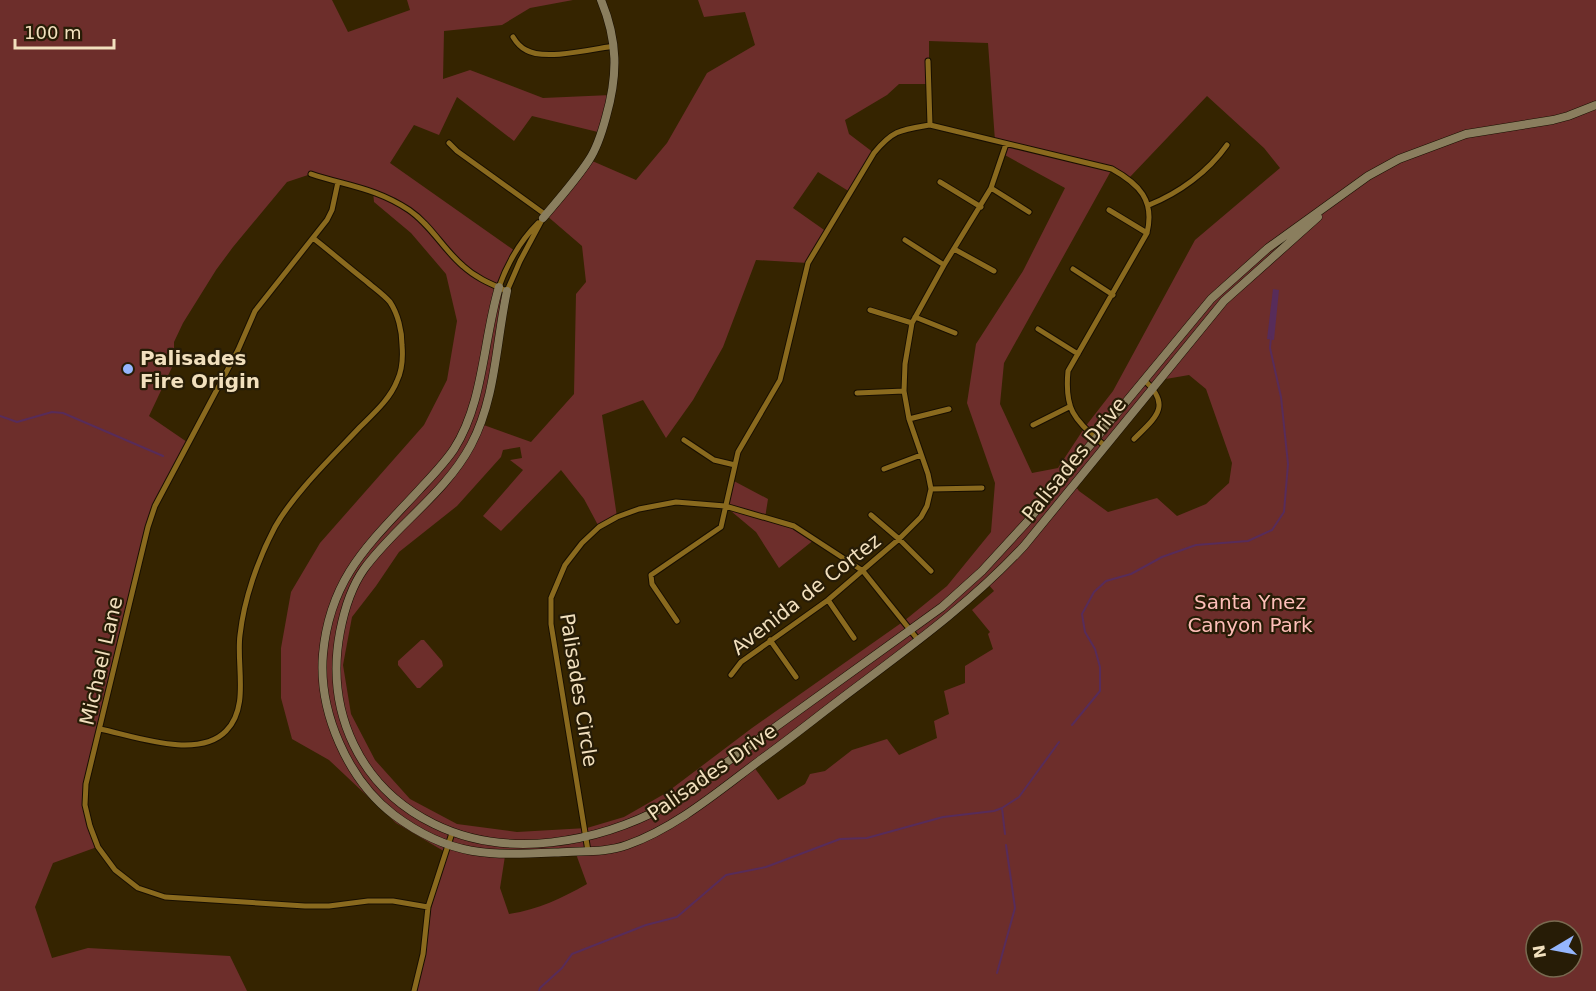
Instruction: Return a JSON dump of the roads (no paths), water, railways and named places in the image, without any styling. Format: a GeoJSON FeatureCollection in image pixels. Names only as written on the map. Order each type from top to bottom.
{"type":"FeatureCollection","features":[{"type":"Feature","properties":{"kind":"street","name":"Palisades Drive"},"geometry":{"type":"LineString","coordinates":[[602,0],[615,46],[613,84],[602,133],[590,160],[524,237],[516,250],[464,430],[443,463],[363,550],[349,570],[329,619],[323,652],[322,671],[332,725],[354,771],[374,796],[395,816],[420,832],[449,845],[483,854],[544,854],[623,847],[661,830],[811,723],[919,641],[991,580],[1024,546],[1224,301],[1290,241],[1368,176]]}},
{"type":"Feature","properties":{"kind":"street"},"geometry":{"type":"LineString","coordinates":[[513,37],[525,50],[548,55],[615,46]]}},
{"type":"Feature","properties":{"kind":"street"},"geometry":{"type":"LineString","coordinates":[[928,61],[930,125]]}},
{"type":"Feature","properties":{"kind":"street","name":"Palisades Drive"},"geometry":{"type":"LineString","coordinates":[[503,289],[486,409],[471,445],[450,476],[363,570],[344,612],[338,642],[338,696],[345,723],[356,750],[369,771],[400,803],[418,816],[452,833],[470,838],[504,843],[549,842],[587,836],[623,826],[666,806],[942,607],[982,571],[1026,523],[1202,309],[1224,286],[1268,248],[1368,176],[1399,159],[1466,134],[1552,120],[1596,105]]}},
{"type":"Feature","properties":{"kind":"street"},"geometry":{"type":"LineString","coordinates":[[677,621],[651,584],[651,575],[720,527],[738,452],[780,380],[808,263],[874,153],[886,138],[903,129],[930,125],[959,130],[1006,144],[1112,168],[1129,178],[1140,189],[1149,205],[1150,220],[1147,233],[1068,371],[1066,393],[1069,407],[1076,419],[1106,446]]}},
{"type":"Feature","properties":{"kind":"street"},"geometry":{"type":"LineString","coordinates":[[449,143],[544,216]]}},
{"type":"Feature","properties":{"kind":"street"},"geometry":{"type":"LineString","coordinates":[[982,488],[931,489],[909,418],[904,391],[905,364],[915,317],[991,188],[1006,144]]}},
{"type":"Feature","properties":{"kind":"street"},"geometry":{"type":"LineString","coordinates":[[1149,205],[1173,194],[1217,159],[1227,145]]}},
{"type":"Feature","properties":{"kind":"street"},"geometry":{"type":"LineString","coordinates":[[310,174],[373,190],[411,211],[424,222],[462,266],[488,283],[503,289]]}},
{"type":"Feature","properties":{"kind":"street","name":"Michael Lane"},"geometry":{"type":"LineString","coordinates":[[338,182],[332,210],[313,238],[255,311],[238,350],[155,506],[148,526],[86,784],[85,806],[98,847],[115,870],[138,888],[165,897],[305,906],[393,901],[428,907]]}},
{"type":"Feature","properties":{"kind":"street"},"geometry":{"type":"LineString","coordinates":[[940,182],[981,207]]}},
{"type":"Feature","properties":{"kind":"street"},"geometry":{"type":"LineString","coordinates":[[991,188],[1029,212]]}},
{"type":"Feature","properties":{"kind":"street"},"geometry":{"type":"LineString","coordinates":[[1109,210],[1147,233]]}},
{"type":"Feature","properties":{"kind":"street"},"geometry":{"type":"LineString","coordinates":[[100,729],[174,745],[190,746],[206,744],[226,731],[237,714],[240,700],[240,635],[246,601],[276,526],[292,502],[384,402],[397,381],[402,364],[402,346],[400,329],[390,303],[313,238]]}},
{"type":"Feature","properties":{"kind":"street"},"geometry":{"type":"LineString","coordinates":[[904,240],[944,265]]}},
{"type":"Feature","properties":{"kind":"street"},"geometry":{"type":"LineString","coordinates":[[954,249],[994,271]]}},
{"type":"Feature","properties":{"kind":"street"},"geometry":{"type":"LineString","coordinates":[[1073,269],[1113,295]]}},
{"type":"Feature","properties":{"kind":"street"},"geometry":{"type":"LineString","coordinates":[[870,310],[912,324]]}},
{"type":"Feature","properties":{"kind":"street"},"geometry":{"type":"LineString","coordinates":[[915,317],[955,333]]}},
{"type":"Feature","properties":{"kind":"street"},"geometry":{"type":"LineString","coordinates":[[1038,329],[1078,354]]}},
{"type":"Feature","properties":{"kind":"street"},"geometry":{"type":"LineString","coordinates":[[1134,439],[1157,414],[1160,407],[1153,388],[1144,380]]}},
{"type":"Feature","properties":{"kind":"street"},"geometry":{"type":"LineString","coordinates":[[857,393],[904,391]]}},
{"type":"Feature","properties":{"kind":"street"},"geometry":{"type":"LineString","coordinates":[[1033,424],[1069,407]]}},
{"type":"Feature","properties":{"kind":"street"},"geometry":{"type":"LineString","coordinates":[[909,418],[949,409]]}},
{"type":"Feature","properties":{"kind":"street"},"geometry":{"type":"LineString","coordinates":[[684,440],[714,460],[735,465]]}},
{"type":"Feature","properties":{"kind":"street"},"geometry":{"type":"LineString","coordinates":[[884,469],[921,455]]}},
{"type":"Feature","properties":{"kind":"street","name":"Avenida de Cortez"},"geometry":{"type":"LineString","coordinates":[[731,675],[741,662],[828,600],[899,539],[921,517],[927,506],[931,489]]}},
{"type":"Feature","properties":{"kind":"street","name":"Palisades Circle"},"geometry":{"type":"LineString","coordinates":[[588,851],[551,624],[551,598],[565,566],[582,543],[599,527],[639,509],[676,502],[725,506],[795,526],[863,571],[919,641]]}},
{"type":"Feature","properties":{"kind":"street"},"geometry":{"type":"LineString","coordinates":[[871,515],[931,571]]}},
{"type":"Feature","properties":{"kind":"street"},"geometry":{"type":"LineString","coordinates":[[982,571],[991,580]]}},
{"type":"Feature","properties":{"kind":"street"},"geometry":{"type":"LineString","coordinates":[[828,600],[854,638]]}},
{"type":"Feature","properties":{"kind":"street"},"geometry":{"type":"LineString","coordinates":[[770,640],[796,677]]}},
{"type":"Feature","properties":{"kind":"street"},"geometry":{"type":"LineString","coordinates":[[414,991],[423,954],[428,907],[452,833]]}},
{"type":"Feature","properties":{"kind":"waterway"},"geometry":{"type":"LineString","coordinates":[[1072,725],[1100,691],[1100,667],[1095,649],[1085,632],[1082,614],[1094,592],[1106,581],[1131,574],[1162,557],[1196,545],[1248,541],[1272,530],[1284,512],[1288,464],[1281,397],[1270,348],[1271,337]]}},
{"type":"Feature","properties":{"kind":"waterway"},"geometry":{"type":"LineString","coordinates":[[0,416],[17,422],[52,412],[63,413],[163,456]]}},
{"type":"Feature","properties":{"kind":"waterway"},"geometry":{"type":"LineString","coordinates":[[539,991],[562,968],[572,954],[646,925],[677,917],[726,875],[766,867],[840,839],[867,838],[943,817],[1002,808],[1019,797],[1059,742]]}},
{"type":"Feature","properties":{"kind":"waterway"},"geometry":{"type":"LineString","coordinates":[[1002,808],[1005,834]]}},
{"type":"Feature","properties":{"kind":"waterway"},"geometry":{"type":"LineString","coordinates":[[997,973],[1015,908],[1006,845]]}},
{"type":"Feature","properties":{"kind":"place","name":"Palisades Fire Origin"},"geometry":{"type":"Point","coordinates":[128,369]}},
{"type":"Feature","properties":{"kind":"park label","name":"Santa Ynez Canyon Park"},"geometry":{"type":"Point","coordinates":[1250,614]}}]}
